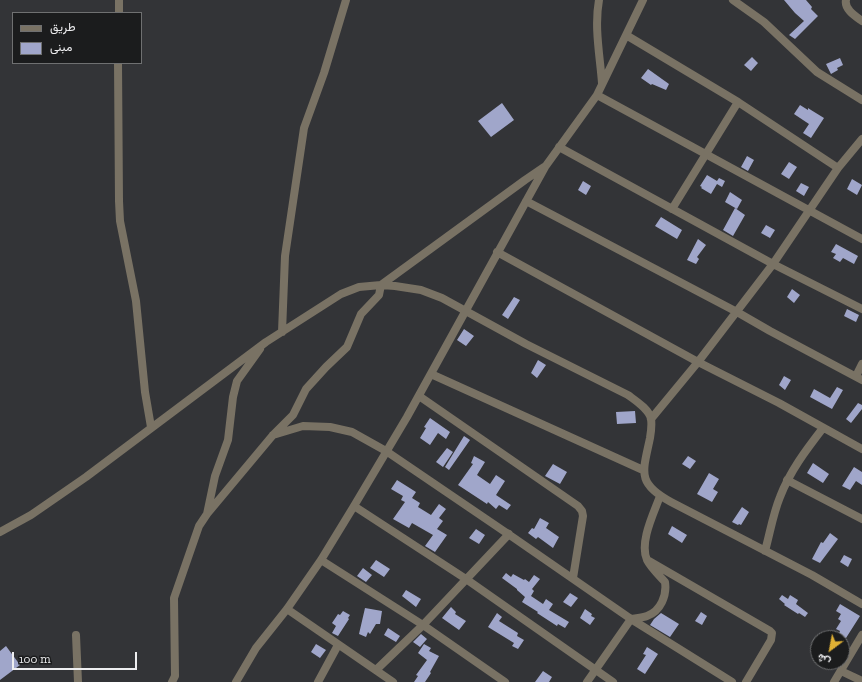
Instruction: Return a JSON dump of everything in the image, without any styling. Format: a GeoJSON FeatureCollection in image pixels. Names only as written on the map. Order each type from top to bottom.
{"type":"FeatureCollection","features":[{"type":"Feature","properties":{"kind":"street"},"geometry":{"type":"LineString","coordinates":[[119,0],[119,12]]}},
{"type":"Feature","properties":{"kind":"street"},"geometry":{"type":"LineString","coordinates":[[282,332],[285,256],[304,128],[324,73],[346,0]]}},
{"type":"Feature","properties":{"kind":"street"},"geometry":{"type":"LineString","coordinates":[[599,0],[597,12],[602,84]]}},
{"type":"Feature","properties":{"kind":"street"},"geometry":{"type":"LineString","coordinates":[[236,682],[256,648],[288,609],[321,560],[354,506],[419,396],[545,167],[597,95],[643,0]]}},
{"type":"Feature","properties":{"kind":"street"},"geometry":{"type":"LineString","coordinates":[[733,0],[764,22],[817,72],[862,100]]}},
{"type":"Feature","properties":{"kind":"street"},"geometry":{"type":"LineString","coordinates":[[846,0],[845,3],[847,8],[862,21]]}},
{"type":"Feature","properties":{"kind":"street"},"geometry":{"type":"LineString","coordinates":[[626,35],[738,102],[838,168]]}},
{"type":"Feature","properties":{"kind":"street"},"geometry":{"type":"LineString","coordinates":[[118,64],[120,221],[136,301],[145,392],[151,428]]}},
{"type":"Feature","properties":{"kind":"street"},"geometry":{"type":"LineString","coordinates":[[597,95],[862,239]]}},
{"type":"Feature","properties":{"kind":"street"},"geometry":{"type":"LineString","coordinates":[[672,209],[738,102]]}},
{"type":"Feature","properties":{"kind":"street"},"geometry":{"type":"LineString","coordinates":[[651,419],[737,312],[773,264],[838,168],[862,139]]}},
{"type":"Feature","properties":{"kind":"street"},"geometry":{"type":"LineString","coordinates":[[559,147],[773,264],[862,309]]}},
{"type":"Feature","properties":{"kind":"street"},"geometry":{"type":"LineString","coordinates":[[172,682],[175,676],[174,598],[199,526],[207,514],[273,435],[293,415],[306,389],[326,367],[348,347],[361,314],[379,295],[381,285],[545,167]]}},
{"type":"Feature","properties":{"kind":"street"},"geometry":{"type":"LineString","coordinates":[[526,201],[859,378],[862,364]]}},
{"type":"Feature","properties":{"kind":"street"},"geometry":{"type":"LineString","coordinates":[[497,252],[698,362],[862,449]]}},
{"type":"Feature","properties":{"kind":"street"},"geometry":{"type":"LineString","coordinates":[[0,532],[31,514],[86,477],[266,342],[341,294],[359,287],[381,285],[421,290],[442,298],[526,344],[628,395],[640,404],[651,419],[651,431],[643,470],[646,480],[652,490],[660,496],[812,575],[862,604]]}},
{"type":"Feature","properties":{"kind":"street"},"geometry":{"type":"LineString","coordinates":[[207,514],[215,476],[228,440],[233,397],[237,381],[266,342]]}},
{"type":"Feature","properties":{"kind":"street"},"geometry":{"type":"LineString","coordinates":[[431,374],[643,470]]}},
{"type":"Feature","properties":{"kind":"street"},"geometry":{"type":"LineString","coordinates":[[419,396],[578,506],[582,511],[582,522],[573,578]]}},
{"type":"Feature","properties":{"kind":"street"},"geometry":{"type":"LineString","coordinates":[[273,435],[303,426],[330,427],[352,432],[386,452],[631,618],[732,682]]}},
{"type":"Feature","properties":{"kind":"street"},"geometry":{"type":"LineString","coordinates":[[765,551],[779,498],[787,480],[803,454],[823,428]]}},
{"type":"Feature","properties":{"kind":"street"},"geometry":{"type":"LineString","coordinates":[[787,480],[862,519]]}},
{"type":"Feature","properties":{"kind":"street"},"geometry":{"type":"LineString","coordinates":[[587,682],[631,618],[647,616],[656,611],[665,595],[665,582],[651,566],[645,552],[646,535],[660,496]]}},
{"type":"Feature","properties":{"kind":"street"},"geometry":{"type":"LineString","coordinates":[[354,506],[466,579],[613,682]]}},
{"type":"Feature","properties":{"kind":"street"},"geometry":{"type":"LineString","coordinates":[[376,670],[423,625],[509,534]]}},
{"type":"Feature","properties":{"kind":"street"},"geometry":{"type":"LineString","coordinates":[[647,559],[770,630],[772,633],[771,640],[746,682]]}},
{"type":"Feature","properties":{"kind":"street"},"geometry":{"type":"LineString","coordinates":[[321,560],[423,625],[505,682]]}},
{"type":"Feature","properties":{"kind":"street"},"geometry":{"type":"LineString","coordinates":[[288,609],[393,682]]}},
{"type":"Feature","properties":{"kind":"street"},"geometry":{"type":"LineString","coordinates":[[76,635],[78,682]]}},
{"type":"Feature","properties":{"kind":"street"},"geometry":{"type":"LineString","coordinates":[[834,682],[862,635]]}},
{"type":"Feature","properties":{"kind":"street"},"geometry":{"type":"LineString","coordinates":[[318,682],[338,645]]}},
{"type":"Feature","properties":{"kind":"street"},"geometry":{"type":"LineString","coordinates":[[841,671],[862,681]]}},
{"type":"Feature","properties":{"kind":"building"},"geometry":{"type":"Polygon","coordinates":[[[784,0],[806,0],[812,7],[811,9],[818,16],[795,39],[789,35],[804,21],[784,0]]]}},
{"type":"Feature","properties":{"kind":"building"},"geometry":{"type":"Polygon","coordinates":[[[752,57],[758,63],[751,71],[744,65],[752,57]]]}},
{"type":"Feature","properties":{"kind":"building"},"geometry":{"type":"Polygon","coordinates":[[[840,58],[843,65],[831,74],[826,64],[840,58]]]}},
{"type":"Feature","properties":{"kind":"building"},"geometry":{"type":"Polygon","coordinates":[[[648,69],[669,84],[666,90],[652,84],[651,85],[641,78],[648,69]]]}},
{"type":"Feature","properties":{"kind":"building"},"geometry":{"type":"Polygon","coordinates":[[[502,103],[514,120],[491,137],[478,121],[502,103]]]}},
{"type":"Feature","properties":{"kind":"building"},"geometry":{"type":"Polygon","coordinates":[[[800,105],[824,118],[811,138],[803,133],[809,124],[794,114],[800,105]]]}},
{"type":"Feature","properties":{"kind":"building"},"geometry":{"type":"Polygon","coordinates":[[[747,156],[754,160],[748,171],[741,167],[747,156]]]}},
{"type":"Feature","properties":{"kind":"building"},"geometry":{"type":"Polygon","coordinates":[[[789,162],[797,167],[789,179],[781,174],[789,162]]]}},
{"type":"Feature","properties":{"kind":"building"},"geometry":{"type":"Polygon","coordinates":[[[707,175],[717,181],[719,178],[725,181],[722,187],[717,184],[711,194],[700,186],[707,175]]]}},
{"type":"Feature","properties":{"kind":"building"},"geometry":{"type":"Polygon","coordinates":[[[852,179],[862,185],[857,195],[847,189],[852,179]]]}},
{"type":"Feature","properties":{"kind":"building"},"geometry":{"type":"Polygon","coordinates":[[[583,181],[591,186],[586,195],[578,190],[583,181]]]}},
{"type":"Feature","properties":{"kind":"building"},"geometry":{"type":"Polygon","coordinates":[[[801,183],[809,187],[804,196],[796,191],[801,183]]]}},
{"type":"Feature","properties":{"kind":"building"},"geometry":{"type":"Polygon","coordinates":[[[730,192],[742,200],[737,209],[725,202],[730,192]]]}},
{"type":"Feature","properties":{"kind":"building"},"geometry":{"type":"Polygon","coordinates":[[[735,208],[745,215],[733,236],[723,230],[735,208]]]}},
{"type":"Feature","properties":{"kind":"building"},"geometry":{"type":"Polygon","coordinates":[[[661,217],[682,230],[677,239],[655,226],[661,217]]]}},
{"type":"Feature","properties":{"kind":"building"},"geometry":{"type":"Polygon","coordinates":[[[766,225],[775,230],[770,238],[761,233],[766,225]]]}},
{"type":"Feature","properties":{"kind":"building"},"geometry":{"type":"Polygon","coordinates":[[[698,239],[706,245],[697,257],[699,259],[696,264],[687,260],[698,239]]]}},
{"type":"Feature","properties":{"kind":"building"},"geometry":{"type":"Polygon","coordinates":[[[836,244],[858,256],[854,264],[843,258],[840,262],[833,258],[836,254],[831,252],[836,244]]]}},
{"type":"Feature","properties":{"kind":"building"},"geometry":{"type":"Polygon","coordinates":[[[792,289],[800,295],[794,303],[787,297],[792,289]]]}},
{"type":"Feature","properties":{"kind":"building"},"geometry":{"type":"Polygon","coordinates":[[[514,297],[520,300],[508,319],[502,315],[514,297]]]}},
{"type":"Feature","properties":{"kind":"building"},"geometry":{"type":"Polygon","coordinates":[[[847,309],[859,315],[856,322],[844,316],[847,309]]]}},
{"type":"Feature","properties":{"kind":"building"},"geometry":{"type":"Polygon","coordinates":[[[464,329],[474,336],[466,346],[457,340],[464,329]]]}},
{"type":"Feature","properties":{"kind":"building"},"geometry":{"type":"Polygon","coordinates":[[[538,360],[546,365],[537,378],[531,373],[538,360]]]}},
{"type":"Feature","properties":{"kind":"building"},"geometry":{"type":"Polygon","coordinates":[[[784,376],[791,380],[785,390],[779,385],[784,376]]]}},
{"type":"Feature","properties":{"kind":"building"},"geometry":{"type":"Polygon","coordinates":[[[837,387],[843,390],[832,409],[810,397],[814,389],[830,398],[837,387]]]}},
{"type":"Feature","properties":{"kind":"building"},"geometry":{"type":"Polygon","coordinates":[[[858,403],[862,405],[862,409],[851,423],[846,419],[858,403]]]}},
{"type":"Feature","properties":{"kind":"building"},"geometry":{"type":"Polygon","coordinates":[[[635,411],[636,423],[617,424],[616,412],[635,411]]]}},
{"type":"Feature","properties":{"kind":"building"},"geometry":{"type":"Polygon","coordinates":[[[430,418],[450,432],[446,439],[438,433],[430,445],[420,438],[426,428],[424,427],[430,418]]]}},
{"type":"Feature","properties":{"kind":"building"},"geometry":{"type":"Polygon","coordinates":[[[464,436],[470,440],[449,470],[445,467],[464,436]]]}},
{"type":"Feature","properties":{"kind":"building"},"geometry":{"type":"Polygon","coordinates":[[[447,448],[453,452],[443,467],[436,462],[447,448]]]}},
{"type":"Feature","properties":{"kind":"building"},"geometry":{"type":"Polygon","coordinates":[[[474,456],[485,462],[477,475],[490,484],[496,475],[505,481],[496,495],[511,505],[507,510],[499,505],[496,509],[488,502],[487,504],[458,485],[473,464],[471,463],[474,456]]]}},
{"type":"Feature","properties":{"kind":"building"},"geometry":{"type":"Polygon","coordinates":[[[688,456],[696,461],[690,469],[682,464],[688,456]]]}},
{"type":"Feature","properties":{"kind":"building"},"geometry":{"type":"Polygon","coordinates":[[[813,463],[829,474],[823,483],[807,473],[813,463]]]}},
{"type":"Feature","properties":{"kind":"building"},"geometry":{"type":"Polygon","coordinates":[[[553,464],[567,472],[560,484],[545,476],[553,464]]]}},
{"type":"Feature","properties":{"kind":"building"},"geometry":{"type":"Polygon","coordinates":[[[854,467],[862,472],[862,485],[856,481],[850,490],[842,486],[854,467]]]}},
{"type":"Feature","properties":{"kind":"building"},"geometry":{"type":"Polygon","coordinates":[[[709,473],[719,479],[713,489],[718,492],[712,502],[697,494],[709,473]]]}},
{"type":"Feature","properties":{"kind":"building"},"geometry":{"type":"Polygon","coordinates":[[[397,480],[416,492],[412,498],[420,503],[418,507],[431,515],[439,504],[446,509],[439,518],[443,521],[437,529],[447,535],[435,552],[425,546],[433,535],[412,523],[409,528],[393,519],[405,502],[401,500],[403,496],[391,489],[397,480]]]}},
{"type":"Feature","properties":{"kind":"building"},"geometry":{"type":"Polygon","coordinates":[[[742,507],[749,512],[741,525],[738,525],[732,522],[742,507]]]}},
{"type":"Feature","properties":{"kind":"building"},"geometry":{"type":"Polygon","coordinates":[[[540,518],[549,523],[546,528],[559,537],[553,548],[538,537],[536,539],[528,533],[532,528],[534,529],[540,518]]]}},
{"type":"Feature","properties":{"kind":"building"},"geometry":{"type":"Polygon","coordinates":[[[672,526],[687,535],[682,543],[668,534],[672,526]]]}},
{"type":"Feature","properties":{"kind":"building"},"geometry":{"type":"Polygon","coordinates":[[[476,529],[485,535],[479,544],[469,538],[476,529]]]}},
{"type":"Feature","properties":{"kind":"building"},"geometry":{"type":"Polygon","coordinates":[[[830,533],[838,539],[820,563],[812,559],[821,542],[823,543],[830,533]]]}},
{"type":"Feature","properties":{"kind":"building"},"geometry":{"type":"Polygon","coordinates":[[[844,555],[852,559],[848,567],[840,562],[844,555]]]}},
{"type":"Feature","properties":{"kind":"building"},"geometry":{"type":"Polygon","coordinates":[[[376,560],[390,569],[384,577],[370,568],[376,560]]]}},
{"type":"Feature","properties":{"kind":"building"},"geometry":{"type":"Polygon","coordinates":[[[363,568],[372,575],[366,582],[357,576],[363,568]]]}},
{"type":"Feature","properties":{"kind":"building"},"geometry":{"type":"Polygon","coordinates":[[[506,573],[511,577],[513,574],[529,582],[534,575],[540,579],[532,589],[534,591],[531,596],[543,604],[546,599],[553,604],[549,610],[569,622],[565,628],[558,624],[557,626],[522,602],[525,597],[502,578],[506,573]]]}},
{"type":"Feature","properties":{"kind":"building"},"geometry":{"type":"Polygon","coordinates":[[[406,590],[421,599],[416,607],[402,596],[406,590]]]}},
{"type":"Feature","properties":{"kind":"building"},"geometry":{"type":"Polygon","coordinates":[[[570,593],[578,598],[571,607],[563,602],[570,593]]]}},
{"type":"Feature","properties":{"kind":"building"},"geometry":{"type":"Polygon","coordinates":[[[782,595],[788,599],[790,595],[798,600],[796,604],[808,613],[805,617],[784,605],[785,604],[779,599],[782,595]]]}},
{"type":"Feature","properties":{"kind":"building"},"geometry":{"type":"Polygon","coordinates":[[[840,604],[860,616],[850,632],[850,630],[836,629],[841,621],[838,619],[841,614],[836,611],[840,604]]]}},
{"type":"Feature","properties":{"kind":"building"},"geometry":{"type":"Polygon","coordinates":[[[451,607],[456,612],[455,614],[466,621],[459,630],[442,618],[451,607]]]}},
{"type":"Feature","properties":{"kind":"building"},"geometry":{"type":"Polygon","coordinates":[[[365,608],[382,611],[380,624],[376,624],[370,634],[368,632],[366,637],[359,634],[365,608]]]}},
{"type":"Feature","properties":{"kind":"building"},"geometry":{"type":"Polygon","coordinates":[[[585,609],[595,618],[590,625],[580,618],[585,609]]]}},
{"type":"Feature","properties":{"kind":"building"},"geometry":{"type":"Polygon","coordinates":[[[343,611],[350,615],[338,636],[332,633],[336,626],[332,623],[338,614],[340,615],[343,611]]]}},
{"type":"Feature","properties":{"kind":"building"},"geometry":{"type":"Polygon","coordinates":[[[701,612],[707,616],[702,625],[695,621],[701,612]]]}},
{"type":"Feature","properties":{"kind":"building"},"geometry":{"type":"Polygon","coordinates":[[[497,613],[502,617],[499,621],[518,633],[517,636],[524,640],[518,649],[512,646],[514,643],[488,627],[497,613]]]}},
{"type":"Feature","properties":{"kind":"building"},"geometry":{"type":"Polygon","coordinates":[[[661,613],[679,624],[670,637],[650,625],[661,613]]]}},
{"type":"Feature","properties":{"kind":"building"},"geometry":{"type":"Polygon","coordinates":[[[388,628],[400,636],[396,642],[384,635],[388,628]]]}},
{"type":"Feature","properties":{"kind":"building"},"geometry":{"type":"Polygon","coordinates":[[[421,634],[427,639],[420,647],[413,642],[421,634]]]}},
{"type":"Feature","properties":{"kind":"building"},"geometry":{"type":"Polygon","coordinates":[[[316,644],[326,650],[320,658],[311,652],[316,644]]]}},
{"type":"Feature","properties":{"kind":"building"},"geometry":{"type":"Polygon","coordinates":[[[424,644],[431,648],[429,651],[439,656],[425,682],[414,682],[418,676],[416,675],[427,660],[418,653],[424,644]]]}},
{"type":"Feature","properties":{"kind":"building"},"geometry":{"type":"Polygon","coordinates":[[[6,646],[20,665],[0,680],[0,651],[6,646]]]}},
{"type":"Feature","properties":{"kind":"building"},"geometry":{"type":"Polygon","coordinates":[[[647,647],[658,654],[645,674],[637,669],[646,655],[643,654],[647,647]]]}},
{"type":"Feature","properties":{"kind":"building"},"geometry":{"type":"Polygon","coordinates":[[[543,671],[552,677],[549,682],[535,682],[543,671]]]}}]}
